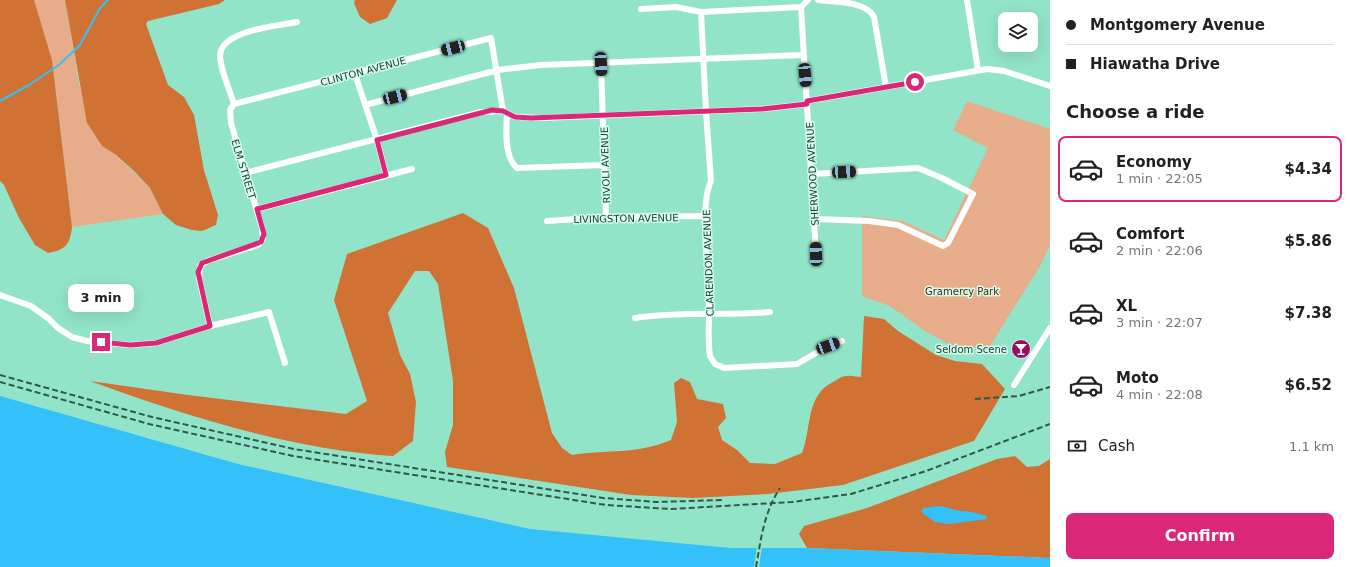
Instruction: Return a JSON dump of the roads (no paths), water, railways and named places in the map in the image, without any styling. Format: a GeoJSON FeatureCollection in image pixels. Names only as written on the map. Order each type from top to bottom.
{"type":"FeatureCollection","features":[{"type":"Feature","properties":{"kind":"street"},"geometry":{"type":"LineString","coordinates":[[641,9],[676,7],[701,12],[801,7],[808,0]]}},
{"type":"Feature","properties":{"kind":"street"},"geometry":{"type":"LineString","coordinates":[[818,0],[860,5],[869,9],[874,17],[886,87]]}},
{"type":"Feature","properties":{"kind":"street"},"geometry":{"type":"LineString","coordinates":[[967,0],[978,70]]}},
{"type":"Feature","properties":{"kind":"street","name":"SHERWOOD AVENUE"},"geometry":{"type":"LineString","coordinates":[[801,7],[813,174],[816,254]]}},
{"type":"Feature","properties":{"kind":"street","name":"CLARENDON AVENUE"},"geometry":{"type":"LineString","coordinates":[[701,12],[711,181],[707,189],[705,216],[710,314],[710,356],[719,367],[727,368],[797,364],[828,346],[842,341]]}},
{"type":"Feature","properties":{"kind":"street"},"geometry":{"type":"LineString","coordinates":[[234,104],[220,56],[223,46],[242,33],[297,22]]}},
{"type":"Feature","properties":{"kind":"street","name":"CLINTON AVENUE"},"geometry":{"type":"LineString","coordinates":[[234,104],[492,38],[498,70]]}},
{"type":"Feature","properties":{"kind":"street"},"geometry":{"type":"LineString","coordinates":[[365,105],[498,70],[540,65],[601,64],[804,55]]}},
{"type":"Feature","properties":{"kind":"street","name":"RIVOLI AVENUE"},"geometry":{"type":"LineString","coordinates":[[601,64],[604,115],[606,217]]}},
{"type":"Feature","properties":{"kind":"street"},"geometry":{"type":"LineString","coordinates":[[498,70],[505,112],[506,136],[512,163],[517,168],[605,165]]}},
{"type":"Feature","properties":{"kind":"street"},"geometry":{"type":"LineString","coordinates":[[246,173],[481,112],[505,112],[521,118],[762,109],[978,70],[1004,71],[1050,86]]}},
{"type":"Feature","properties":{"kind":"street"},"geometry":{"type":"LineString","coordinates":[[355,74],[377,140],[386,175]]}},
{"type":"Feature","properties":{"kind":"street","name":"ELM STREET"},"geometry":{"type":"LineString","coordinates":[[210,326],[199,278],[200,266],[207,261],[258,245],[264,234],[231,123],[230,110],[234,104]]}},
{"type":"Feature","properties":{"kind":"street"},"geometry":{"type":"LineString","coordinates":[[813,174],[918,168],[942,178],[973,194],[948,244],[943,246],[898,225],[869,221],[815,219]]}},
{"type":"Feature","properties":{"kind":"street"},"geometry":{"type":"LineString","coordinates":[[257,209],[412,169]]}},
{"type":"Feature","properties":{"kind":"street","name":"LIVINGSTON AVENUE"},"geometry":{"type":"LineString","coordinates":[[547,220],[606,217],[705,216]]}},
{"type":"Feature","properties":{"kind":"street"},"geometry":{"type":"LineString","coordinates":[[0,295],[31,306],[65,334],[87,341],[144,344],[269,312],[285,363]]}},
{"type":"Feature","properties":{"kind":"street"},"geometry":{"type":"LineString","coordinates":[[635,318],[660,314],[770,312]]}},
{"type":"Feature","properties":{"kind":"street"},"geometry":{"type":"LineString","coordinates":[[1014,385],[1050,328]]}},
{"type":"Feature","properties":{"kind":"water"},"geometry":{"type":"Polygon","coordinates":[[[0,396],[238,464],[530,529],[731,548],[807,548],[1050,558],[1050,567],[0,567],[0,396]]]}},
{"type":"Feature","properties":{"kind":"water"},"geometry":{"type":"Polygon","coordinates":[[[939,506],[958,511],[977,513],[986,516],[987,519],[949,524],[935,522],[921,512],[923,508],[939,506]]]}},
{"type":"Feature","properties":{"kind":"waterway"},"geometry":{"type":"LineString","coordinates":[[0,101],[29,85],[60,64],[80,45],[100,8],[108,0]]}},
{"type":"Feature","properties":{"kind":"railway"},"geometry":{"type":"LineString","coordinates":[[0,375],[152,417],[294,449],[603,498],[657,502],[723,500]]}},
{"type":"Feature","properties":{"kind":"railway"},"geometry":{"type":"LineString","coordinates":[[0,382],[149,424],[293,456],[606,505],[671,509],[792,502],[851,494],[926,471],[1050,424]]}},
{"type":"Feature","properties":{"kind":"railway"},"geometry":{"type":"LineString","coordinates":[[975,399],[1019,396],[1050,387]]}},
{"type":"Feature","properties":{"kind":"railway"},"geometry":{"type":"LineString","coordinates":[[756,567],[767,516],[780,488]]}},
{"type":"Feature","properties":{"kind":"place","name":"Seldom Scene"},"geometry":{"type":"Point","coordinates":[1021,349]}},
{"type":"Feature","properties":{"kind":"park label","name":"Gramercy Park"},"geometry":{"type":"Point","coordinates":[962,291]}}]}
